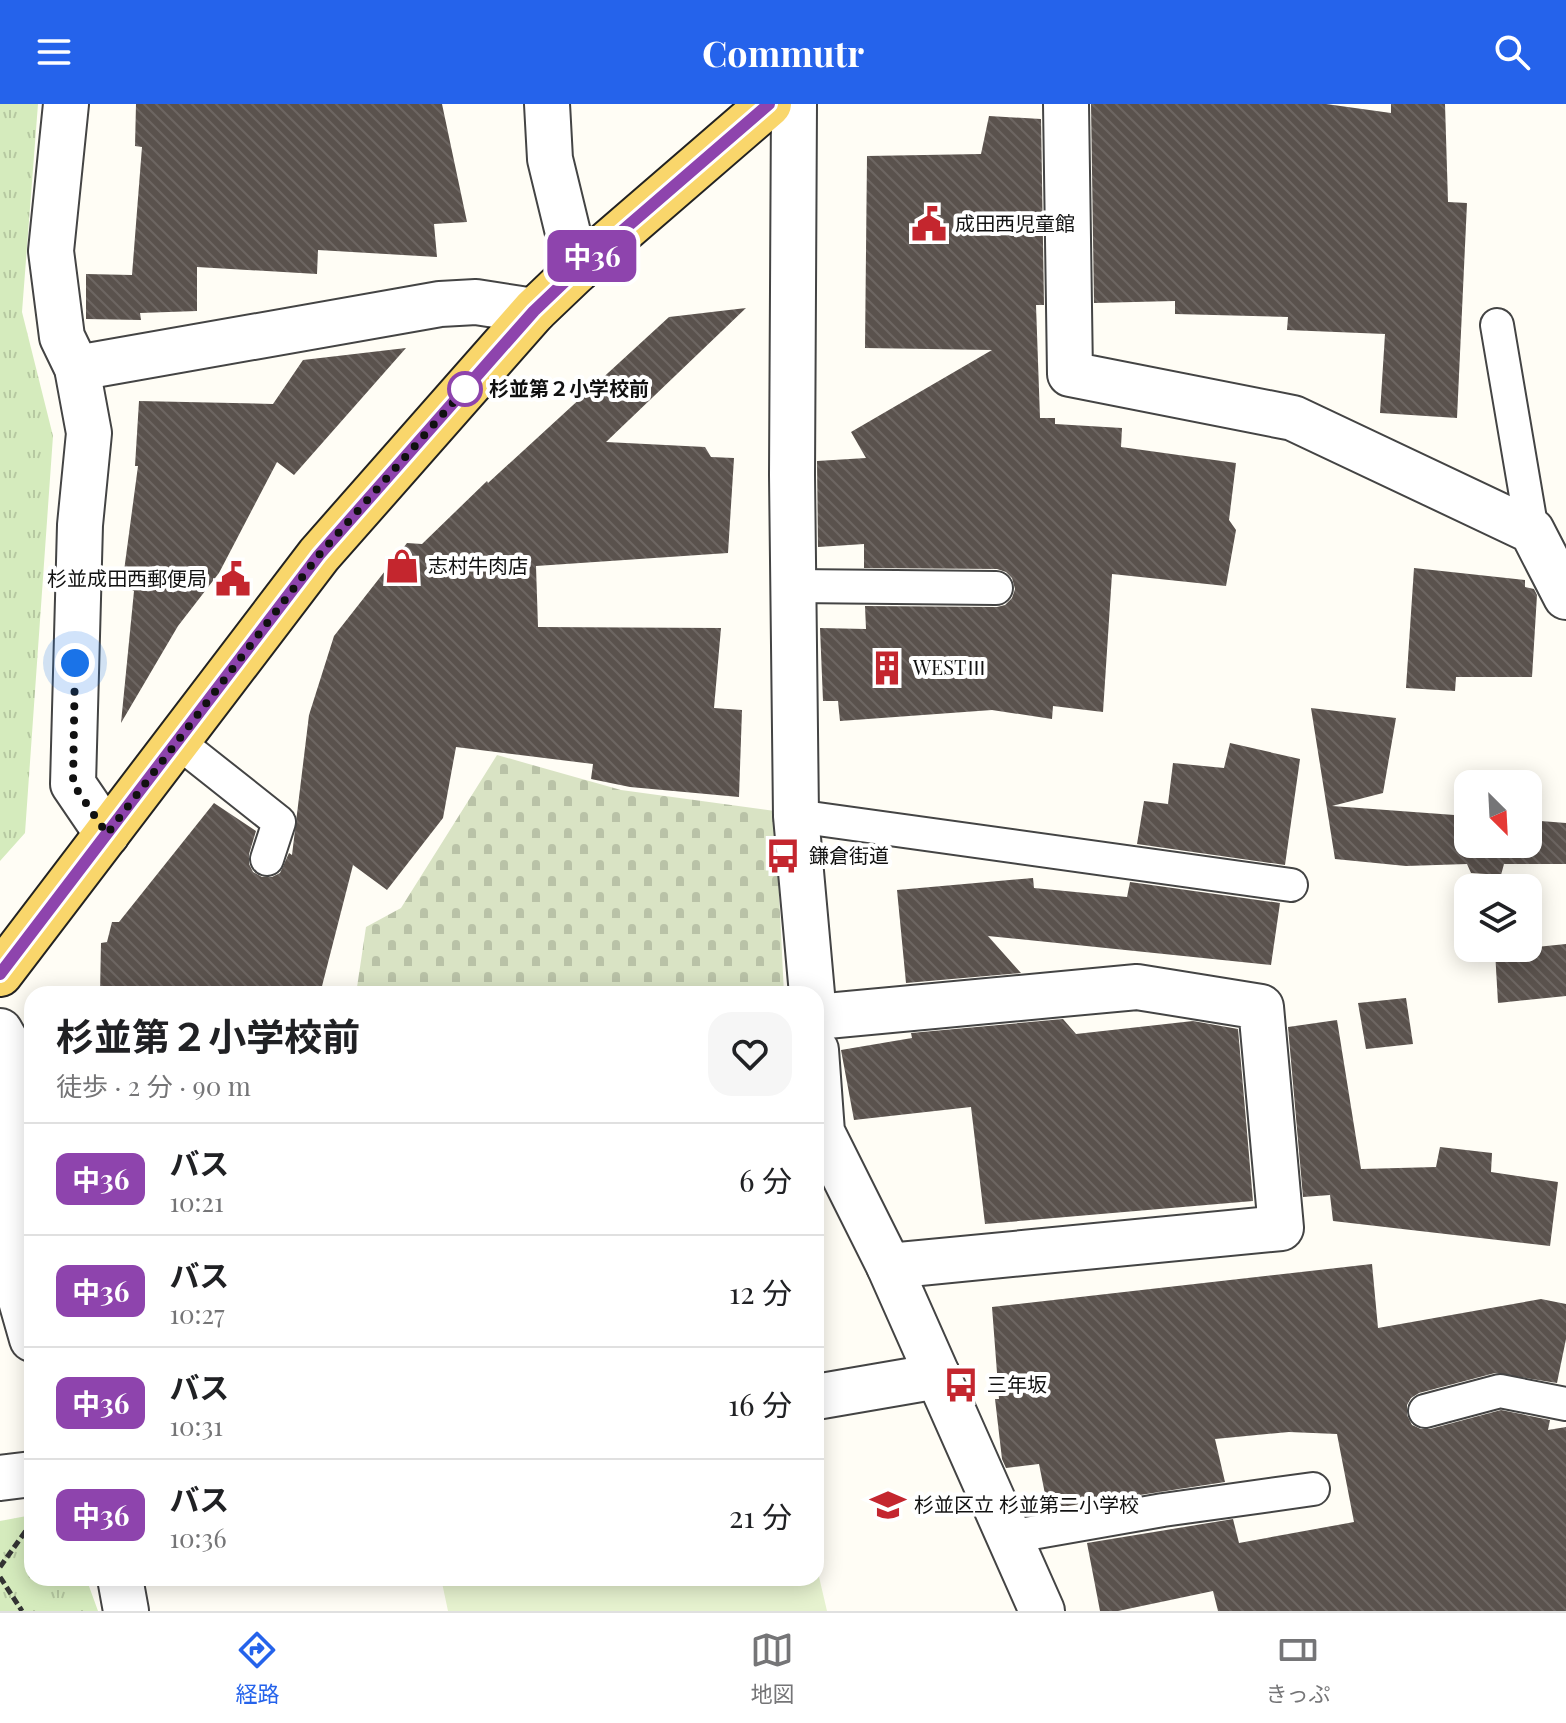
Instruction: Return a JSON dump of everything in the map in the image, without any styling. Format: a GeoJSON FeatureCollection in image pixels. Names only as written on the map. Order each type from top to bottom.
{"type":"FeatureCollection","features":[{"type":"Feature","properties":{"kind":"main road"},"geometry":{"type":"LineString","coordinates":[[0,974],[319,555],[534,311],[769,104]]}},
{"type":"Feature","properties":{"kind":"street"},"geometry":{"type":"LineString","coordinates":[[66,104],[51,251],[62,337],[77,368],[89,433],[80,525],[73,784],[107,834]]}},
{"type":"Feature","properties":{"kind":"street"},"geometry":{"type":"LineString","coordinates":[[547,104],[550,159],[577,270]]}},
{"type":"Feature","properties":{"kind":"street"},"geometry":{"type":"LineString","coordinates":[[794,104],[796,816],[811,986]]}},
{"type":"Feature","properties":{"kind":"street"},"geometry":{"type":"LineString","coordinates":[[1066,104],[1070,374],[1293,418],[1532,531],[1566,597]]}},
{"type":"Feature","properties":{"kind":"street"},"geometry":{"type":"LineString","coordinates":[[77,368],[440,304],[476,302],[534,311]]}},
{"type":"Feature","properties":{"kind":"street"},"geometry":{"type":"LineString","coordinates":[[824,1016],[1137,987],[1261,1007],[1281,1228],[889,1266]]}},
{"type":"Feature","properties":{"kind":"street"},"geometry":{"type":"LineString","coordinates":[[0,1031],[8,1045],[18,1091],[12,1269],[24,1311]]}},
{"type":"Feature","properties":{"kind":"street"},"geometry":{"type":"LineString","coordinates":[[824,1136],[889,1266],[1042,1611]]}},
{"type":"Feature","properties":{"kind":"street"},"geometry":{"type":"LineString","coordinates":[[824,1396],[938,1376]]}},
{"type":"Feature","properties":{"kind":"street"},"geometry":{"type":"LineString","coordinates":[[0,1478],[24,1475]]}},
{"type":"Feature","properties":{"kind":"street"},"geometry":{"type":"LineString","coordinates":[[121,1586],[126,1611]]}},
{"type":"Feature","properties":{"kind":"lane"},"geometry":{"type":"LineString","coordinates":[[1497,325],[1532,531]]}},
{"type":"Feature","properties":{"kind":"lane"},"geometry":{"type":"LineString","coordinates":[[794,586],[996,588]]}},
{"type":"Feature","properties":{"kind":"lane"},"geometry":{"type":"LineString","coordinates":[[178,742],[279,822],[267,859]]}},
{"type":"Feature","properties":{"kind":"lane"},"geometry":{"type":"LineString","coordinates":[[796,816],[1291,885]]}},
{"type":"Feature","properties":{"kind":"lane"},"geometry":{"type":"LineString","coordinates":[[1425,1411],[1500,1391],[1566,1404]]}},
{"type":"Feature","properties":{"kind":"lane"},"geometry":{"type":"LineString","coordinates":[[1009,1537],[1163,1510],[1313,1489]]}},
{"type":"Feature","properties":{"kind":"path"},"geometry":{"type":"LineString","coordinates":[[0,1567],[24,1533]]}},
{"type":"Feature","properties":{"kind":"path"},"geometry":{"type":"LineString","coordinates":[[0,1577],[22,1611]]}},
{"type":"Feature","properties":{"kind":"green space"},"geometry":{"type":"Polygon","coordinates":[[[0,104],[38,104],[22,312],[53,436],[25,833],[0,861],[0,104]]]}},
{"type":"Feature","properties":{"kind":"green space"},"geometry":{"type":"Polygon","coordinates":[[[497,755],[621,790],[775,811],[784,986],[357,986],[366,927],[401,908],[497,755]]]}},
{"type":"Feature","properties":{"kind":"green space"},"geometry":{"type":"Polygon","coordinates":[[[24,1516],[24,1586],[89,1586],[98,1611],[0,1611],[0,1521],[24,1516]]]}},
{"type":"Feature","properties":{"kind":"green space"},"geometry":{"type":"Polygon","coordinates":[[[443,1586],[821,1586],[827,1611],[448,1611],[443,1586]]]}},
{"type":"Feature","properties":{"kind":"building"},"geometry":{"type":"Polygon","coordinates":[[[136,104],[442,104],[467,222],[434,224],[437,257],[318,250],[317,274],[197,267],[197,311],[140,313],[141,320],[86,319],[86,274],[132,275],[142,147],[135,146],[136,104]]]}},
{"type":"Feature","properties":{"kind":"building"},"geometry":{"type":"Polygon","coordinates":[[[1091,104],[1326,104],[1391,113],[1391,104],[1445,104],[1448,202],[1467,203],[1457,418],[1380,413],[1385,334],[1287,330],[1288,317],[1175,314],[1175,301],[1094,303],[1091,104]]]}},
{"type":"Feature","properties":{"kind":"building"},"geometry":{"type":"Polygon","coordinates":[[[989,116],[1041,119],[1044,305],[1036,305],[1040,418],[1055,418],[1055,424],[1122,428],[1121,447],[1236,463],[1229,520],[1236,530],[1226,586],[1112,574],[1103,712],[1053,706],[1052,719],[992,710],[840,721],[838,701],[823,701],[820,628],[866,629],[865,606],[997,607],[1005,605],[1012,598],[1015,589],[1012,578],[997,569],[864,568],[864,544],[818,547],[817,461],[866,458],[851,432],[992,350],[865,348],[867,156],[981,154],[989,116]]]}},
{"type":"Feature","properties":{"kind":"building"},"geometry":{"type":"Polygon","coordinates":[[[746,308],[606,442],[705,447],[711,457],[734,458],[728,553],[536,566],[538,627],[721,628],[714,708],[742,710],[739,797],[630,787],[591,779],[593,764],[456,747],[443,818],[387,890],[353,865],[322,986],[100,986],[101,943],[107,942],[112,922],[119,922],[214,803],[256,831],[249,854],[253,872],[262,877],[280,873],[289,853],[292,855],[309,715],[334,636],[407,543],[422,544],[487,481],[669,317],[746,308]]]}},
{"type":"Feature","properties":{"kind":"building"},"geometry":{"type":"Polygon","coordinates":[[[406,348],[294,475],[277,462],[219,573],[178,626],[121,723],[134,591],[122,586],[138,466],[135,466],[139,401],[273,404],[303,360],[406,348]]]}},
{"type":"Feature","properties":{"kind":"building"},"geometry":{"type":"Polygon","coordinates":[[[1414,568],[1525,580],[1525,587],[1534,589],[1537,595],[1532,677],[1456,677],[1455,691],[1406,688],[1414,568]]]}},
{"type":"Feature","properties":{"kind":"building"},"geometry":{"type":"Polygon","coordinates":[[[1311,708],[1396,718],[1383,793],[1332,806],[1454,815],[1454,858],[1542,858],[1542,821],[1566,823],[1566,864],[1504,864],[1501,874],[1486,874],[1471,873],[1467,864],[1406,866],[1335,859],[1311,708]]]}},
{"type":"Feature","properties":{"kind":"building"},"geometry":{"type":"Polygon","coordinates":[[[1230,743],[1300,759],[1285,865],[1137,844],[1144,801],[1168,804],[1173,763],[1224,768],[1230,743]]]}},
{"type":"Feature","properties":{"kind":"building"},"geometry":{"type":"Polygon","coordinates":[[[1033,878],[1034,888],[1127,897],[1130,882],[1280,903],[1271,965],[988,936],[1021,973],[906,983],[897,890],[1033,878]]]}},
{"type":"Feature","properties":{"kind":"building"},"geometry":{"type":"Polygon","coordinates":[[[1566,944],[1566,996],[1498,1003],[1496,962],[1542,962],[1542,946],[1566,944]]]}},
{"type":"Feature","properties":{"kind":"building"},"geometry":{"type":"Polygon","coordinates":[[[1406,998],[1413,1044],[1366,1049],[1358,1003],[1406,998]]]}},
{"type":"Feature","properties":{"kind":"building"},"geometry":{"type":"Polygon","coordinates":[[[1063,1019],[1076,1034],[1193,1021],[1238,1029],[1253,1201],[985,1224],[971,1107],[854,1120],[841,1050],[912,1038],[911,1033],[1063,1019]]]}},
{"type":"Feature","properties":{"kind":"building"},"geometry":{"type":"Polygon","coordinates":[[[1337,1020],[1361,1169],[1436,1167],[1440,1147],[1492,1153],[1491,1172],[1558,1182],[1550,1246],[1333,1221],[1330,1195],[1303,1197],[1288,1027],[1337,1020]]]}},
{"type":"Feature","properties":{"kind":"building"},"geometry":{"type":"Polygon","coordinates":[[[1372,1264],[1378,1328],[1541,1299],[1566,1304],[1566,1339],[1557,1383],[1495,1373],[1419,1393],[1407,1405],[1407,1415],[1412,1425],[1421,1429],[1501,1410],[1550,1420],[1548,1430],[1566,1427],[1566,1611],[1218,1611],[1213,1591],[1118,1611],[1100,1611],[1087,1543],[1233,1519],[1239,1543],[1354,1522],[1337,1434],[1289,1432],[1215,1439],[1225,1482],[1048,1509],[1039,1464],[1006,1468],[1002,1459],[995,1399],[999,1399],[992,1307],[1372,1264]]]}},
{"type":"Feature","properties":{"kind":"bus line","name":"中36"},"geometry":{"type":"LineString","coordinates":[[0,974],[319,555],[495,355],[534,311],[577,270],[769,104]]}},
{"type":"Feature","properties":{"kind":"place","name":"成田西児童館"},"geometry":{"type":"Point","coordinates":[929,224]}},
{"type":"Feature","properties":{"kind":"place","name":"杉並第２小学校前"},"geometry":{"type":"Point","coordinates":[465,389]}},
{"type":"Feature","properties":{"kind":"place","name":"志村牛肉店"},"geometry":{"type":"Point","coordinates":[402,566]}},
{"type":"Feature","properties":{"kind":"place","name":"杉並成田西郵便局"},"geometry":{"type":"Point","coordinates":[233,579]}},
{"type":"Feature","properties":{"kind":"place","name":"WESTⅢ"},"geometry":{"type":"Point","coordinates":[887,668]}},
{"type":"Feature","properties":{"kind":"place","name":"鎌倉街道"},"geometry":{"type":"Point","coordinates":[783,856]}},
{"type":"Feature","properties":{"kind":"place","name":"三年坂"},"geometry":{"type":"Point","coordinates":[961,1385]}},
{"type":"Feature","properties":{"kind":"place","name":"杉並区立 杉並第二小学校"},"geometry":{"type":"Point","coordinates":[888,1505]}},
{"type":"Feature","properties":{"kind":"route"},"geometry":{"type":"LineString","coordinates":[[75,663],[73,784],[107,834],[319,555],[465,389]]}}]}
